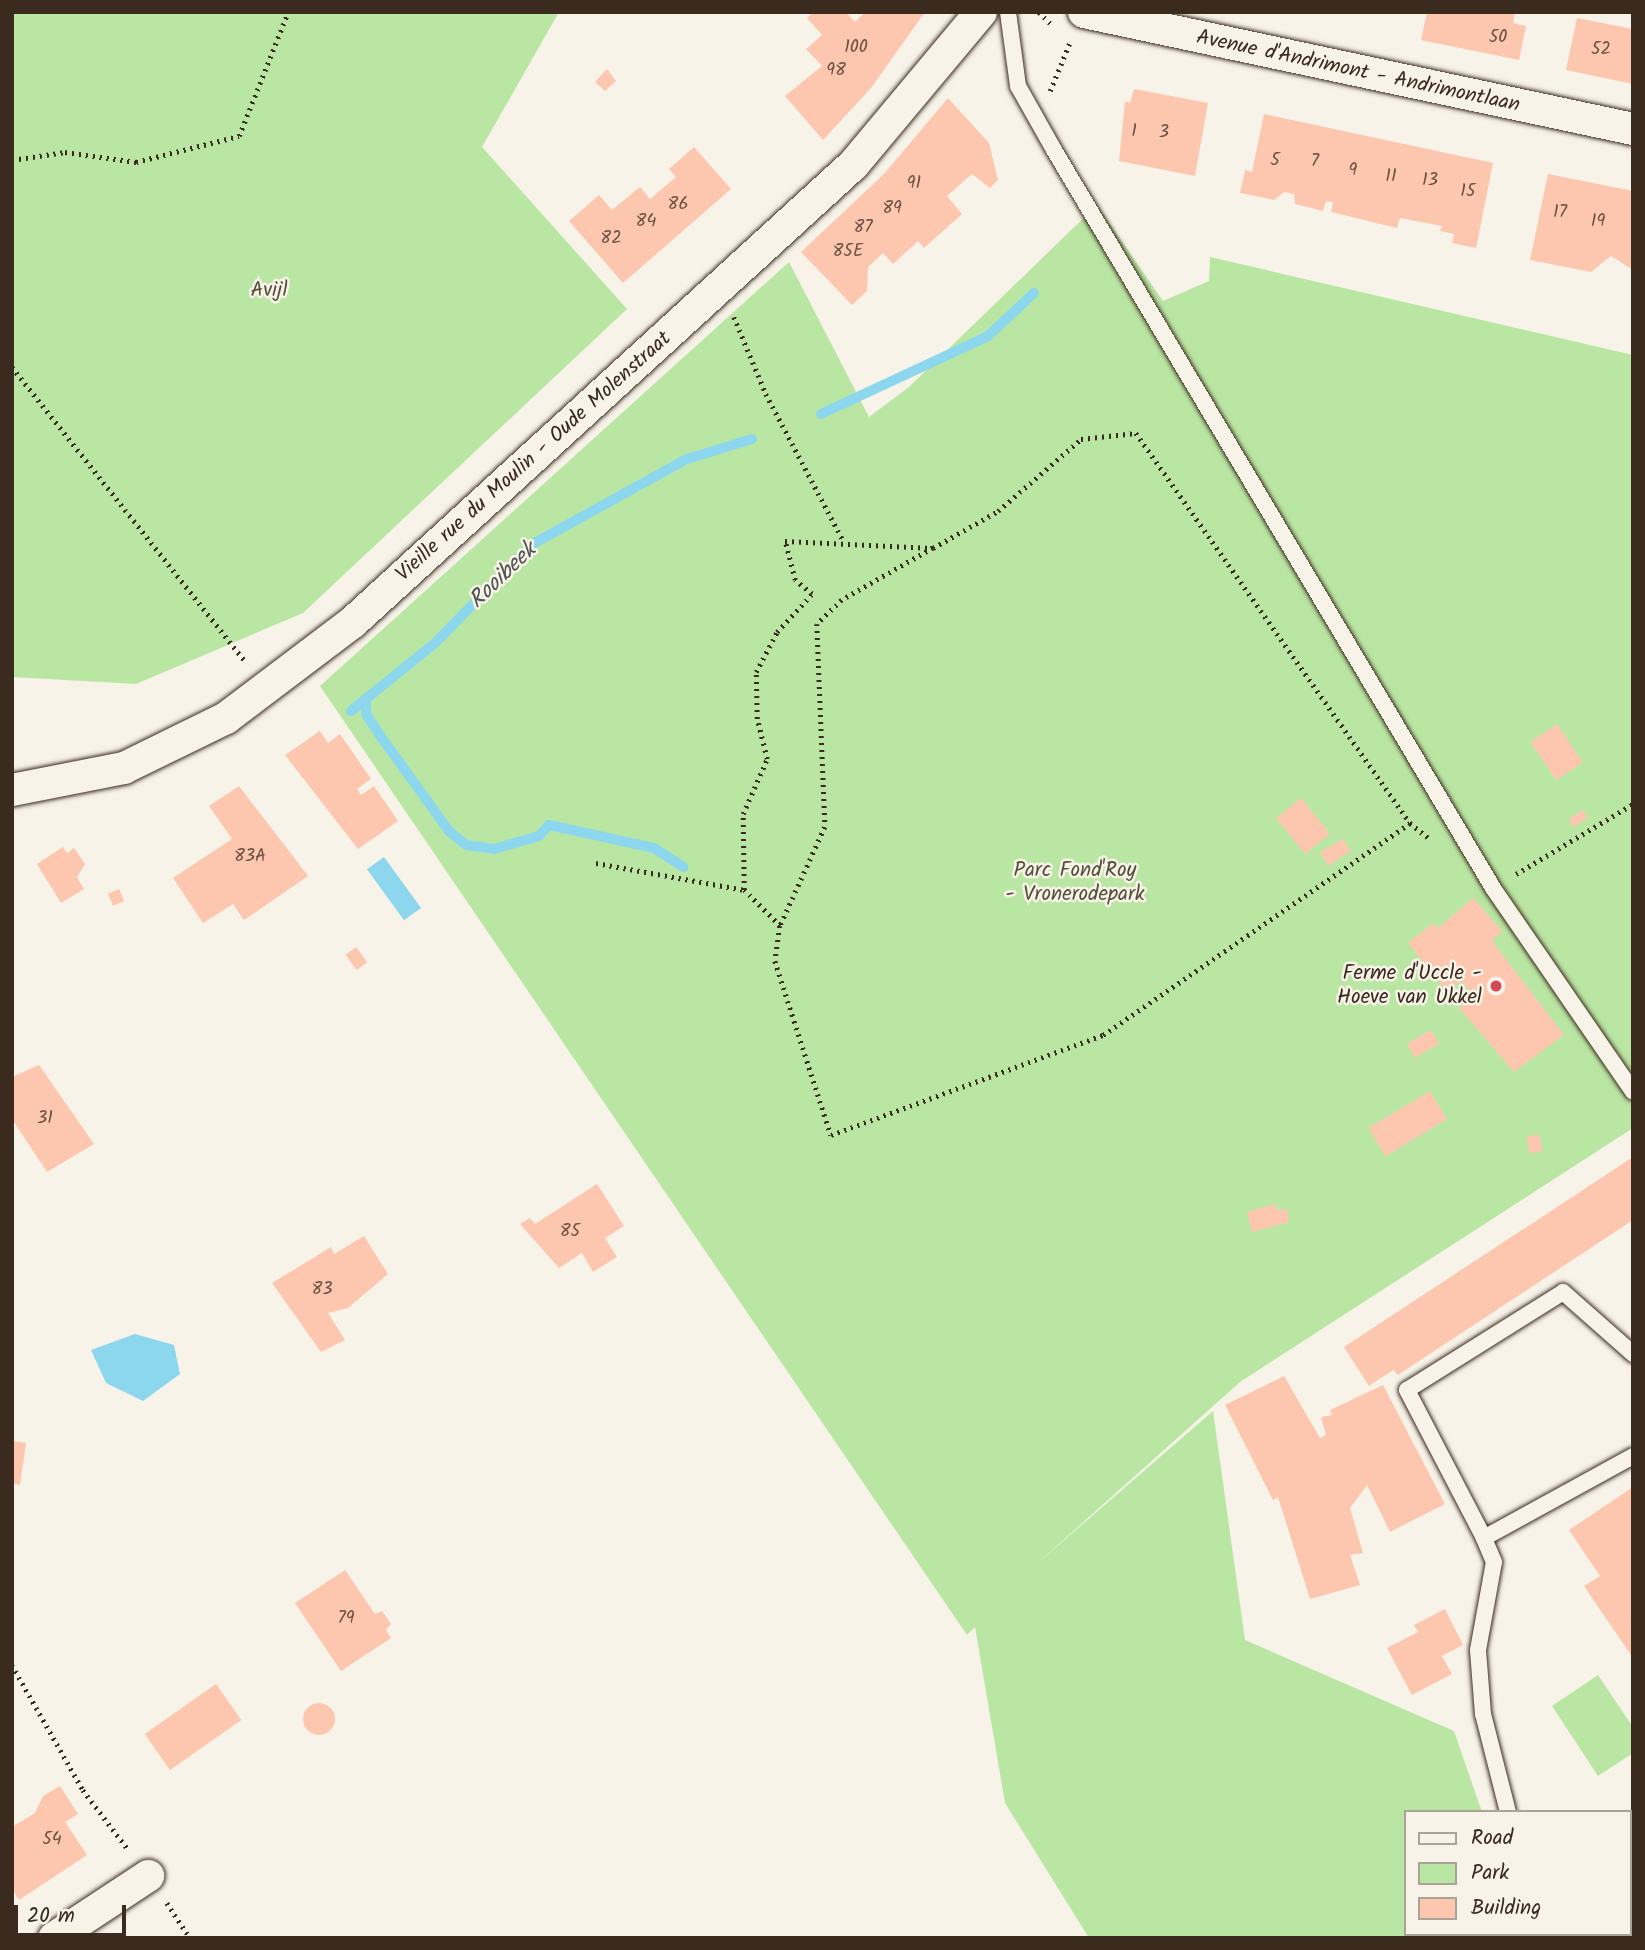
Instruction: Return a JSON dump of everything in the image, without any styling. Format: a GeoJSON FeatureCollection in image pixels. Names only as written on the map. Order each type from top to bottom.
{"type":"FeatureCollection","features":[{"type":"Feature","properties":{"kind":"street","name":"Vieille rue du Moulin - Oude Molenstraat"},"geometry":{"type":"LineString","coordinates":[[12,790],[124,768],[247,704],[352,622],[854,164],[981,12]]}},
{"type":"Feature","properties":{"kind":"street","name":"Avenue d'Andrimont - Andrimontlaan"},"geometry":{"type":"LineString","coordinates":[[1073,23],[1633,129]]}},
{"type":"Feature","properties":{"kind":"street"},"geometry":{"type":"LineString","coordinates":[[54,1938],[148,1875]]}},
{"type":"Feature","properties":{"kind":"lane"},"geometry":{"type":"LineString","coordinates":[[1008,12],[1011,58],[1032,111],[1493,888],[1633,1092]]}},
{"type":"Feature","properties":{"kind":"lane"},"geometry":{"type":"LineString","coordinates":[[1507,1810],[1483,1714],[1478,1650],[1494,1562],[1407,1390],[1563,1292],[1633,1354]]}},
{"type":"Feature","properties":{"kind":"lane"},"geometry":{"type":"LineString","coordinates":[[1484,1538],[1633,1456]]}},
{"type":"Feature","properties":{"kind":"path"},"geometry":{"type":"LineString","coordinates":[[12,160],[65,152],[136,162],[239,136],[288,12]]}},
{"type":"Feature","properties":{"kind":"path"},"geometry":{"type":"LineString","coordinates":[[1039,12],[1055,27]]}},
{"type":"Feature","properties":{"kind":"path"},"geometry":{"type":"LineString","coordinates":[[1032,111],[1057,84],[1071,42],[1073,23]]}},
{"type":"Feature","properties":{"kind":"path"},"geometry":{"type":"LineString","coordinates":[[714,294],[733,315],[766,394],[844,543]]}},
{"type":"Feature","properties":{"kind":"path"},"geometry":{"type":"LineString","coordinates":[[12,367],[255,674]]}},
{"type":"Feature","properties":{"kind":"path"},"geometry":{"type":"LineString","coordinates":[[1410,823],[1103,1035],[831,1135],[775,961],[779,926],[824,827],[817,624],[842,600],[998,511],[1081,439],[1136,433],[1410,823],[1441,847]]}},
{"type":"Feature","properties":{"kind":"path"},"geometry":{"type":"LineString","coordinates":[[744,890],[743,814],[767,759],[757,719],[756,672],[777,632],[811,594],[794,580],[785,541],[933,548]]}},
{"type":"Feature","properties":{"kind":"path"},"geometry":{"type":"LineString","coordinates":[[1493,888],[1633,804]]}},
{"type":"Feature","properties":{"kind":"path"},"geometry":{"type":"LineString","coordinates":[[596,863],[744,890],[779,926]]}},
{"type":"Feature","properties":{"kind":"path"},"geometry":{"type":"LineString","coordinates":[[12,1665],[83,1790],[148,1875],[190,1938]]}},
{"type":"Feature","properties":{"kind":"green space","name":"Avijl"},"geometry":{"type":"Polygon","coordinates":[[[12,12],[559,12],[482,147],[627,309],[303,613],[136,684],[12,677],[12,12]]]}},
{"type":"Feature","properties":{"kind":"green space","name":"Parc Fond'Roy - Vronerodepark"},"geometry":{"type":"Polygon","coordinates":[[[1097,205],[1163,301],[1209,281],[1210,257],[1633,355],[1633,1128],[1240,1382],[1032,1568],[1213,1411],[1245,1640],[1454,1731],[1481,1810],[1404,1810],[1404,1936],[1515,1938],[1089,1938],[1005,1803],[975,1627],[967,1635],[320,686],[789,262],[869,417],[909,387],[1097,205]]]}},
{"type":"Feature","properties":{"kind":"green space"},"geometry":{"type":"Polygon","coordinates":[[[1598,1675],[1633,1727],[1633,1753],[1598,1776],[1552,1706],[1598,1675]]]}},
{"type":"Feature","properties":{"kind":"water"},"geometry":{"type":"Polygon","coordinates":[[[384,857],[421,908],[404,920],[367,869],[384,857]]]}},
{"type":"Feature","properties":{"kind":"water"},"geometry":{"type":"Polygon","coordinates":[[[135,1334],[174,1345],[180,1374],[143,1401],[106,1383],[91,1350],[135,1334]]]}},
{"type":"Feature","properties":{"kind":"building"},"geometry":{"type":"Polygon","coordinates":[[[813,12],[846,12],[855,22],[865,12],[925,12],[871,88],[823,140],[785,96],[822,66],[806,49],[822,35],[807,18],[813,12]]]}},
{"type":"Feature","properties":{"kind":"building"},"geometry":{"type":"Polygon","coordinates":[[[1427,12],[1515,12],[1513,23],[1526,26],[1519,60],[1421,40],[1427,12]]]}},
{"type":"Feature","properties":{"kind":"building"},"geometry":{"type":"Polygon","coordinates":[[[1577,18],[1633,29],[1633,84],[1566,70],[1577,18]]]}},
{"type":"Feature","properties":{"kind":"building"},"geometry":{"type":"Polygon","coordinates":[[[607,69],[616,81],[605,91],[595,82],[607,69]]]}},
{"type":"Feature","properties":{"kind":"building"},"geometry":{"type":"Polygon","coordinates":[[[1134,89],[1208,103],[1195,176],[1119,161],[1125,101],[1130,103],[1134,89]]]}},
{"type":"Feature","properties":{"kind":"building"},"geometry":{"type":"Polygon","coordinates":[[[948,98],[989,143],[998,180],[990,188],[972,174],[947,196],[962,214],[924,248],[918,241],[893,264],[883,253],[868,267],[867,291],[852,305],[801,252],[884,174],[948,98]]]}},
{"type":"Feature","properties":{"kind":"building"},"geometry":{"type":"Polygon","coordinates":[[[1264,114],[1493,163],[1476,248],[1452,243],[1454,234],[1440,231],[1442,226],[1400,218],[1397,228],[1331,212],[1333,202],[1326,201],[1323,211],[1295,204],[1294,194],[1284,192],[1274,200],[1240,193],[1245,170],[1252,172],[1264,114]]]}},
{"type":"Feature","properties":{"kind":"building"},"geometry":{"type":"Polygon","coordinates":[[[694,147],[731,189],[623,283],[569,221],[599,195],[612,210],[640,187],[650,199],[676,177],[669,169],[694,147]]]}},
{"type":"Feature","properties":{"kind":"building"},"geometry":{"type":"Polygon","coordinates":[[[1548,174],[1633,191],[1633,270],[1611,256],[1591,272],[1530,260],[1548,174]]]}},
{"type":"Feature","properties":{"kind":"building"},"geometry":{"type":"Polygon","coordinates":[[[1557,724],[1583,762],[1556,780],[1530,742],[1557,724]]]}},
{"type":"Feature","properties":{"kind":"building"},"geometry":{"type":"Polygon","coordinates":[[[320,731],[328,743],[340,734],[371,779],[357,789],[361,795],[374,786],[398,821],[358,849],[285,755],[320,731]]]}},
{"type":"Feature","properties":{"kind":"building"},"geometry":{"type":"Polygon","coordinates":[[[239,786],[308,876],[244,920],[233,904],[203,923],[173,878],[232,839],[209,806],[239,786]]]}},
{"type":"Feature","properties":{"kind":"building"},"geometry":{"type":"Polygon","coordinates":[[[1301,798],[1330,834],[1305,854],[1276,818],[1301,798]]]}},
{"type":"Feature","properties":{"kind":"building"},"geometry":{"type":"Polygon","coordinates":[[[1583,810],[1588,818],[1573,827],[1569,819],[1583,810]]]}},
{"type":"Feature","properties":{"kind":"building"},"geometry":{"type":"Polygon","coordinates":[[[1343,839],[1351,851],[1328,866],[1320,852],[1343,839]]]}},
{"type":"Feature","properties":{"kind":"building"},"geometry":{"type":"Polygon","coordinates":[[[63,847],[67,853],[74,848],[85,864],[77,877],[84,889],[61,903],[37,864],[63,847]]]}},
{"type":"Feature","properties":{"kind":"building"},"geometry":{"type":"Polygon","coordinates":[[[119,889],[124,901],[113,906],[108,894],[119,889]]]}},
{"type":"Feature","properties":{"kind":"building","name":"Ferme d'Uccle - Hoeve van Ukkel"},"geometry":{"type":"Polygon","coordinates":[[[1473,898],[1502,931],[1492,941],[1564,1035],[1514,1072],[1459,1008],[1474,996],[1461,981],[1447,991],[1408,943],[1433,923],[1438,928],[1473,898]]]}},
{"type":"Feature","properties":{"kind":"building"},"geometry":{"type":"Polygon","coordinates":[[[356,947],[367,962],[357,970],[345,955],[356,947]]]}},
{"type":"Feature","properties":{"kind":"building"},"geometry":{"type":"Polygon","coordinates":[[[1431,1030],[1439,1044],[1415,1058],[1407,1044],[1431,1030]]]}},
{"type":"Feature","properties":{"kind":"building"},"geometry":{"type":"Polygon","coordinates":[[[39,1065],[94,1144],[47,1172],[12,1119],[12,1077],[39,1065]]]}},
{"type":"Feature","properties":{"kind":"building"},"geometry":{"type":"Polygon","coordinates":[[[1430,1091],[1447,1119],[1385,1156],[1368,1128],[1430,1091]]]}},
{"type":"Feature","properties":{"kind":"building"},"geometry":{"type":"Polygon","coordinates":[[[1539,1134],[1543,1151],[1530,1153],[1526,1137],[1539,1134]]]}},
{"type":"Feature","properties":{"kind":"building"},"geometry":{"type":"Polygon","coordinates":[[[1633,1157],[1633,1220],[1398,1375],[1393,1370],[1369,1386],[1344,1347],[1633,1157]]]}},
{"type":"Feature","properties":{"kind":"building"},"geometry":{"type":"Polygon","coordinates":[[[597,1184],[624,1226],[605,1238],[617,1257],[593,1272],[582,1253],[559,1268],[520,1224],[530,1218],[535,1224],[597,1184]]]}},
{"type":"Feature","properties":{"kind":"building"},"geometry":{"type":"Polygon","coordinates":[[[1275,1204],[1277,1210],[1287,1209],[1289,1222],[1252,1232],[1247,1212],[1275,1204]]]}},
{"type":"Feature","properties":{"kind":"building"},"geometry":{"type":"Polygon","coordinates":[[[364,1236],[388,1274],[348,1308],[328,1313],[345,1340],[321,1352],[272,1283],[331,1247],[334,1254],[364,1236]]]}},
{"type":"Feature","properties":{"kind":"building"},"geometry":{"type":"Polygon","coordinates":[[[1284,1376],[1320,1438],[1326,1435],[1321,1417],[1332,1415],[1330,1410],[1383,1385],[1445,1504],[1390,1532],[1367,1485],[1350,1508],[1363,1553],[1350,1555],[1360,1585],[1310,1599],[1278,1497],[1273,1500],[1225,1405],[1284,1376]]]}},
{"type":"Feature","properties":{"kind":"building"},"geometry":{"type":"Polygon","coordinates":[[[12,1441],[26,1443],[20,1485],[12,1483],[12,1441]]]}},
{"type":"Feature","properties":{"kind":"building"},"geometry":{"type":"Polygon","coordinates":[[[1633,1487],[1633,1658],[1584,1586],[1600,1576],[1569,1530],[1633,1487]]]}},
{"type":"Feature","properties":{"kind":"building"},"geometry":{"type":"Polygon","coordinates":[[[345,1570],[375,1614],[382,1611],[391,1624],[386,1630],[391,1638],[341,1671],[295,1603],[345,1570]]]}},
{"type":"Feature","properties":{"kind":"building"},"geometry":{"type":"Polygon","coordinates":[[[1445,1609],[1463,1645],[1442,1656],[1452,1674],[1412,1695],[1387,1648],[1418,1632],[1414,1625],[1445,1609]]]}},
{"type":"Feature","properties":{"kind":"building"},"geometry":{"type":"Polygon","coordinates":[[[216,1684],[241,1720],[170,1770],[145,1734],[216,1684]]]}},
{"type":"Feature","properties":{"kind":"building"},"geometry":{"type":"Polygon","coordinates":[[[319,1703],[330,1708],[335,1719],[330,1730],[319,1735],[308,1730],[303,1719],[308,1708],[319,1703]]]}},
{"type":"Feature","properties":{"kind":"building"},"geometry":{"type":"Polygon","coordinates":[[[60,1786],[78,1814],[65,1822],[87,1855],[19,1900],[12,1889],[12,1827],[35,1813],[43,1796],[60,1786]]]}},
{"type":"Feature","properties":{"kind":"building"},"geometry":{"type":"Polygon","coordinates":[[[1633,1833],[1633,1929],[1631,1926],[1633,1833]]]}},
{"type":"Feature","properties":{"kind":"waterway","name":"Rooibeek"},"geometry":{"type":"LineString","coordinates":[[821,414],[988,336],[1034,293]]}},
{"type":"Feature","properties":{"kind":"waterway","name":"Rooibeek"},"geometry":{"type":"LineString","coordinates":[[351,711],[435,643],[531,545],[687,459],[752,439]]}},
{"type":"Feature","properties":{"kind":"waterway"},"geometry":{"type":"LineString","coordinates":[[366,699],[366,714],[379,734],[449,831],[466,845],[494,849],[539,836],[549,825],[654,848],[683,867]]}},
{"type":"Feature","properties":{"kind":"place","name":"Ferme d'Uccle - Hoeve van Ukkel"},"geometry":{"type":"Point","coordinates":[1496,986]}}]}
